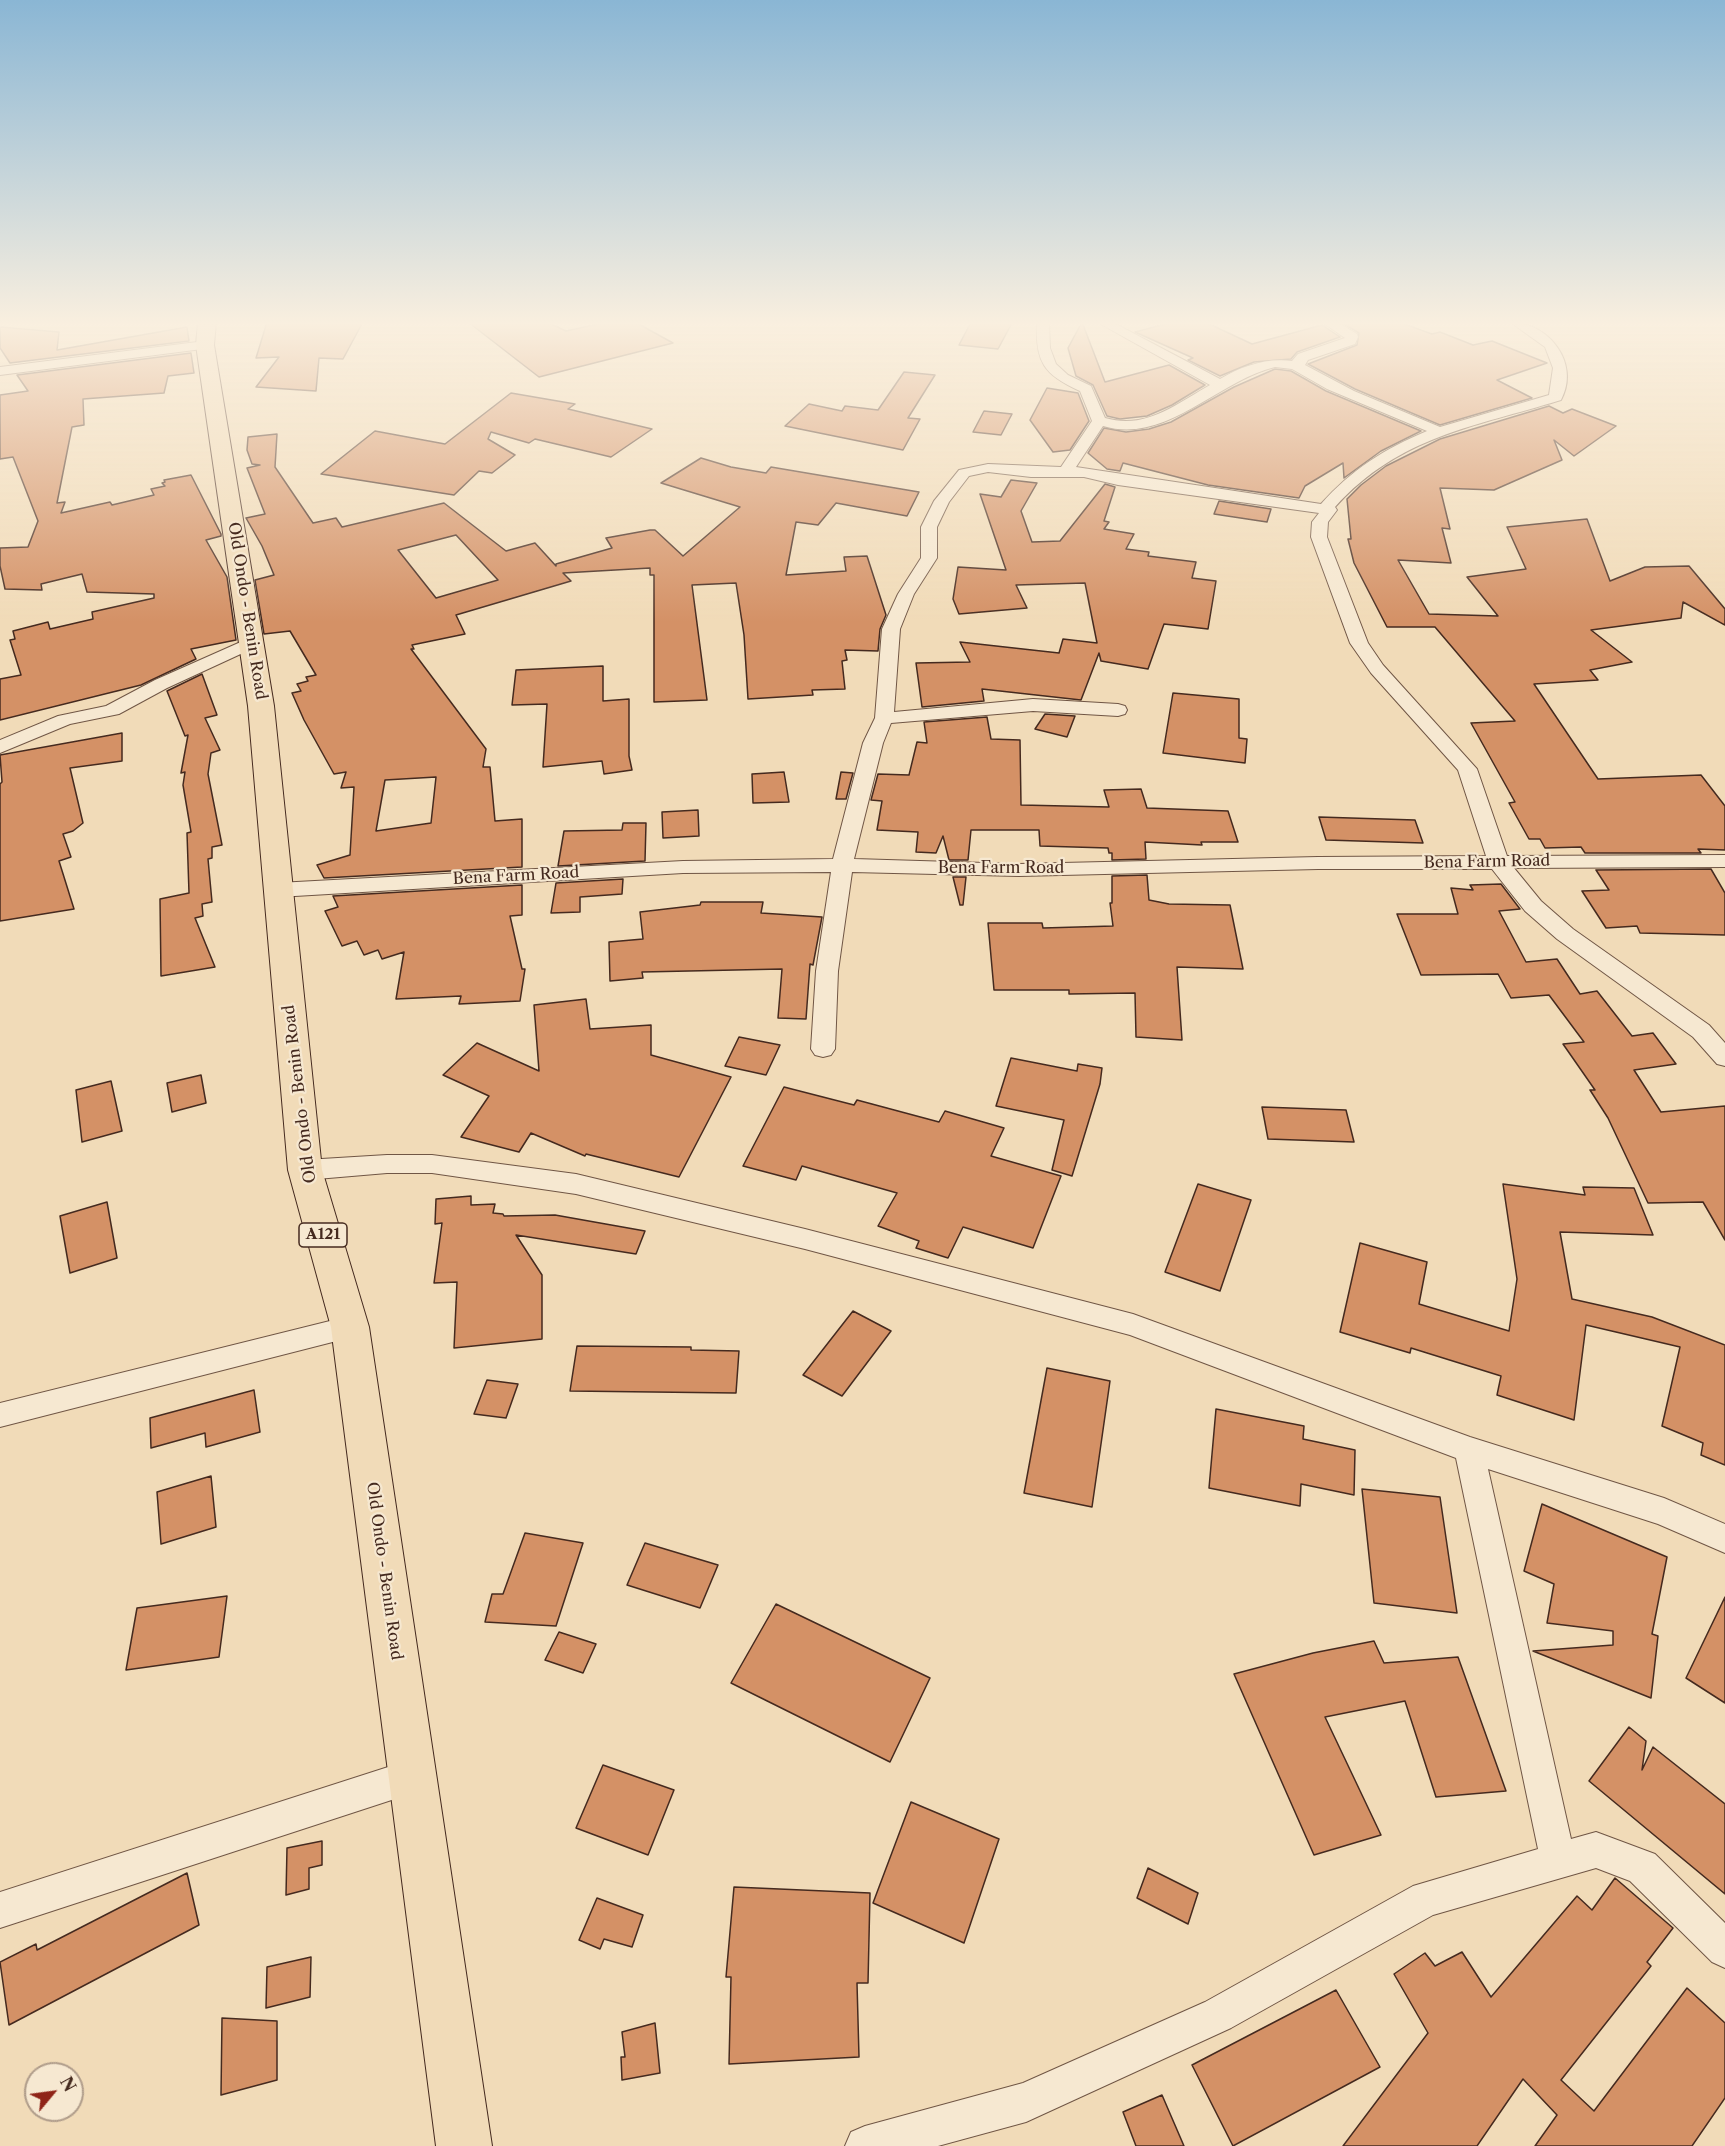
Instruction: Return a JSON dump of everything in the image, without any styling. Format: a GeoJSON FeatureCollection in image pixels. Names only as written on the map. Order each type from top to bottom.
{"type":"FeatureCollection","features":[{"type":"Feature","properties":{"kind":"main road","name":"Old Ondo - Benin Road"},"geometry":{"type":"LineString","coordinates":[[219,422],[261,706],[305,1170],[350,1327],[464,2146]]}},
{"type":"Feature","properties":{"kind":"street"},"geometry":{"type":"LineString","coordinates":[[1066,471],[1098,422]]}},
{"type":"Feature","properties":{"kind":"street"},"geometry":{"type":"LineString","coordinates":[[1103,422],[1126,428],[1147,422]]}},
{"type":"Feature","properties":{"kind":"street"},"geometry":{"type":"LineString","coordinates":[[1418,422],[1438,431]]}},
{"type":"Feature","properties":{"kind":"street"},"geometry":{"type":"LineString","coordinates":[[1469,422],[1438,431],[1390,452],[1368,465],[1343,486],[1327,507],[1329,510],[1320,522],[1319,537],[1359,643],[1392,687],[1467,769],[1499,863],[1533,906],[1565,934],[1701,1031],[1725,1059]]}},
{"type":"Feature","properties":{"kind":"street"},"geometry":{"type":"LineString","coordinates":[[823,1049],[827,971],[842,865],[873,743],[884,718],[891,629],[906,594],[929,558],[929,527],[942,501],[964,473],[988,468],[1031,472],[1066,471],[1329,510]]}},
{"type":"Feature","properties":{"kind":"street"},"geometry":{"type":"LineString","coordinates":[[0,747],[65,720],[112,710],[161,684],[252,642]]}},
{"type":"Feature","properties":{"kind":"street"},"geometry":{"type":"LineString","coordinates":[[884,718],[1033,705],[1118,710]]}},
{"type":"Feature","properties":{"kind":"street","name":"Bena Farm Road"},"geometry":{"type":"LineString","coordinates":[[278,890],[683,867],[842,865],[1019,870],[1318,863],[1725,861]]}},
{"type":"Feature","properties":{"kind":"street"},"geometry":{"type":"LineString","coordinates":[[305,1170],[387,1164],[432,1164],[576,1184],[805,1239],[1133,1325],[1468,1450],[1664,1512],[1725,1539]]}},
{"type":"Feature","properties":{"kind":"street"},"geometry":{"type":"LineString","coordinates":[[0,1415],[350,1327]]}},
{"type":"Feature","properties":{"kind":"street"},"geometry":{"type":"LineString","coordinates":[[1468,1450],[1558,1859]]}},
{"type":"Feature","properties":{"kind":"street"},"geometry":{"type":"LineString","coordinates":[[0,1910],[413,1776]]}},
{"type":"Feature","properties":{"kind":"street"},"geometry":{"type":"LineString","coordinates":[[866,2146],[1026,2102],[1218,2015],[1426,1899],[1558,1859],[1596,1850],[1642,1867],[1725,1949]]}},
{"type":"Feature","properties":{"kind":"building"},"geometry":{"type":"Polygon","coordinates":[[[0,422],[84,422],[84,425],[72,427],[57,503],[65,502],[61,513],[110,502],[112,505],[154,495],[151,489],[165,486],[162,483],[165,482],[164,480],[191,475],[221,534],[221,536],[206,540],[227,577],[236,640],[191,649],[196,659],[141,685],[0,720],[0,679],[21,675],[10,640],[15,639],[13,631],[48,622],[50,629],[93,619],[92,612],[154,598],[154,594],[87,592],[82,574],[41,584],[42,590],[5,589],[0,566],[0,548],[28,547],[38,521],[13,457],[0,459],[0,422]]]}},
{"type":"Feature","properties":{"kind":"building"},"geometry":{"type":"Polygon","coordinates":[[[473,422],[623,422],[652,429],[611,457],[535,439],[529,443],[491,432],[488,439],[515,455],[492,473],[479,471],[454,495],[321,474],[375,431],[445,444],[473,422]]]}},
{"type":"Feature","properties":{"kind":"building"},"geometry":{"type":"Polygon","coordinates":[[[789,422],[918,422],[903,450],[785,426],[789,422]]]}},
{"type":"Feature","properties":{"kind":"building"},"geometry":{"type":"Polygon","coordinates":[[[978,422],[1008,422],[1001,435],[973,432],[978,422]]]}},
{"type":"Feature","properties":{"kind":"building"},"geometry":{"type":"Polygon","coordinates":[[[1032,422],[1088,422],[1070,450],[1053,452],[1032,422]]]}},
{"type":"Feature","properties":{"kind":"building"},"geometry":{"type":"Polygon","coordinates":[[[1171,422],[1400,422],[1421,431],[1381,451],[1344,478],[1343,463],[1305,486],[1299,498],[1208,485],[1123,463],[1120,471],[1107,469],[1088,453],[1104,428],[1126,432],[1149,429],[1171,422]]]}},
{"type":"Feature","properties":{"kind":"building"},"geometry":{"type":"Polygon","coordinates":[[[1433,422],[1450,422],[1440,425],[1433,422]]]}},
{"type":"Feature","properties":{"kind":"building"},"geometry":{"type":"Polygon","coordinates":[[[1496,422],[1606,422],[1616,426],[1574,456],[1554,440],[1562,460],[1494,490],[1440,488],[1450,529],[1442,528],[1451,563],[1398,560],[1429,614],[1498,616],[1467,577],[1526,569],[1507,527],[1587,519],[1610,581],[1645,567],[1689,566],[1725,609],[1725,625],[1683,602],[1681,618],[1591,630],[1632,662],[1590,670],[1598,680],[1534,684],[1598,779],[1701,775],[1725,806],[1725,850],[1698,849],[1701,853],[1585,853],[1581,847],[1545,848],[1540,839],[1529,839],[1509,803],[1515,802],[1471,723],[1515,721],[1435,627],[1387,627],[1354,563],[1348,539],[1351,539],[1347,499],[1386,466],[1440,439],[1496,422]]]}},
{"type":"Feature","properties":{"kind":"building"},"geometry":{"type":"Polygon","coordinates":[[[277,434],[275,467],[313,523],[336,518],[342,527],[444,503],[506,551],[535,543],[556,566],[556,564],[612,548],[606,538],[650,530],[655,530],[683,556],[740,507],[661,483],[701,458],[731,467],[766,473],[771,467],[919,492],[907,516],[836,503],[818,525],[796,522],[786,575],[846,571],[844,557],[867,556],[886,615],[880,629],[878,651],[845,650],[847,660],[842,661],[845,689],[812,690],[813,695],[748,699],[744,635],[736,583],[692,585],[707,700],[654,702],[654,575],[650,575],[650,568],[563,573],[571,581],[456,615],[465,634],[412,645],[414,649],[411,649],[486,749],[483,767],[490,767],[495,821],[522,819],[522,867],[324,878],[317,865],[350,855],[354,787],[341,788],[346,772],[334,774],[292,693],[301,691],[297,684],[308,681],[306,677],[316,675],[290,631],[264,634],[255,580],[274,575],[262,546],[246,518],[265,514],[247,468],[260,465],[252,464],[247,450],[248,437],[277,434]],[[456,535],[398,550],[436,598],[498,580],[456,535]],[[436,777],[385,780],[376,831],[431,823],[436,777]]]}},
{"type":"Feature","properties":{"kind":"building"},"geometry":{"type":"Polygon","coordinates":[[[1011,480],[1037,483],[1021,511],[1032,542],[1060,541],[1105,484],[1115,487],[1104,521],[1109,522],[1104,529],[1134,534],[1126,549],[1149,552],[1148,556],[1196,562],[1192,578],[1216,581],[1208,629],[1164,624],[1148,669],[1101,661],[1099,653],[1081,700],[982,689],[984,701],[922,707],[916,663],[970,662],[960,642],[1059,653],[1063,639],[1097,643],[1085,583],[1016,585],[1027,608],[959,614],[953,599],[958,567],[1006,570],[980,494],[1001,497],[1011,480]]]}},
{"type":"Feature","properties":{"kind":"building"},"geometry":{"type":"Polygon","coordinates":[[[1219,501],[1271,509],[1267,522],[1214,514],[1219,501]]]}},
{"type":"Feature","properties":{"kind":"building"},"geometry":{"type":"Polygon","coordinates":[[[603,666],[603,701],[629,699],[629,756],[632,770],[604,774],[602,761],[543,767],[547,704],[512,705],[516,670],[603,666]]]}},
{"type":"Feature","properties":{"kind":"building"},"geometry":{"type":"Polygon","coordinates":[[[202,674],[217,715],[205,718],[220,750],[211,753],[208,774],[222,845],[212,847],[212,858],[208,859],[212,902],[202,904],[203,916],[195,918],[215,967],[161,976],[160,899],[189,893],[187,833],[191,832],[183,785],[185,772],[181,773],[188,735],[185,736],[167,691],[202,674]]]}},
{"type":"Feature","properties":{"kind":"building"},"geometry":{"type":"Polygon","coordinates":[[[1173,693],[1239,699],[1239,738],[1247,739],[1245,763],[1163,753],[1173,693]]]}},
{"type":"Feature","properties":{"kind":"building"},"geometry":{"type":"Polygon","coordinates":[[[1045,714],[1075,716],[1067,737],[1035,729],[1045,714]]]}},
{"type":"Feature","properties":{"kind":"building"},"geometry":{"type":"Polygon","coordinates":[[[987,717],[991,739],[1020,740],[1021,805],[1109,807],[1104,790],[1141,789],[1147,808],[1228,811],[1238,842],[1201,842],[1202,845],[1145,842],[1146,859],[1112,860],[1112,853],[1109,853],[1108,848],[1040,846],[1039,830],[971,830],[968,860],[949,860],[943,836],[936,853],[916,852],[918,832],[877,830],[882,801],[871,800],[878,774],[909,775],[917,742],[927,743],[924,722],[987,717]]]}},
{"type":"Feature","properties":{"kind":"building"},"geometry":{"type":"Polygon","coordinates":[[[122,733],[122,761],[70,768],[83,823],[73,831],[63,834],[71,857],[59,861],[74,909],[0,921],[0,784],[2,782],[0,755],[122,733]]]}},
{"type":"Feature","properties":{"kind":"building"},"geometry":{"type":"Polygon","coordinates":[[[784,772],[789,802],[753,803],[752,774],[784,772]]]}},
{"type":"Feature","properties":{"kind":"building"},"geometry":{"type":"Polygon","coordinates":[[[841,772],[853,773],[846,799],[836,799],[841,772]]]}},
{"type":"Feature","properties":{"kind":"building"},"geometry":{"type":"Polygon","coordinates":[[[698,810],[699,836],[663,838],[662,812],[698,810]]]}},
{"type":"Feature","properties":{"kind":"building"},"geometry":{"type":"Polygon","coordinates":[[[1319,817],[1415,820],[1423,843],[1326,840],[1319,817]]]}},
{"type":"Feature","properties":{"kind":"building"},"geometry":{"type":"Polygon","coordinates":[[[623,823],[646,823],[645,861],[558,866],[564,831],[622,830],[623,823]]]}},
{"type":"Feature","properties":{"kind":"building"},"geometry":{"type":"Polygon","coordinates":[[[1711,869],[1725,893],[1725,935],[1640,933],[1637,926],[1606,928],[1582,891],[1609,890],[1596,870],[1711,869]]]}},
{"type":"Feature","properties":{"kind":"building"},"geometry":{"type":"Polygon","coordinates":[[[1147,875],[1149,900],[1169,904],[1230,905],[1243,969],[1177,967],[1182,1040],[1136,1037],[1135,993],[1069,994],[1069,990],[994,990],[988,923],[1042,923],[1043,928],[1113,926],[1110,903],[1112,903],[1112,876],[1147,875]]]}},
{"type":"Feature","properties":{"kind":"building"},"geometry":{"type":"Polygon","coordinates":[[[953,877],[966,877],[963,905],[960,905],[953,877]]]}},
{"type":"Feature","properties":{"kind":"building"},"geometry":{"type":"Polygon","coordinates":[[[623,879],[622,894],[580,897],[580,912],[551,913],[556,883],[623,879]]]}},
{"type":"Feature","properties":{"kind":"building"},"geometry":{"type":"Polygon","coordinates":[[[1501,884],[1520,909],[1499,911],[1526,962],[1557,959],[1580,994],[1597,991],[1632,1036],[1653,1033],[1676,1064],[1634,1070],[1661,1112],[1725,1106],[1725,1240],[1703,1202],[1648,1203],[1608,1118],[1590,1090],[1595,1090],[1563,1044],[1584,1042],[1549,995],[1511,998],[1498,974],[1421,975],[1397,914],[1458,914],[1451,888],[1473,890],[1470,885],[1501,884]]]}},
{"type":"Feature","properties":{"kind":"building"},"geometry":{"type":"Polygon","coordinates":[[[522,885],[522,915],[510,916],[522,969],[525,969],[520,1001],[459,1004],[461,996],[396,999],[404,952],[382,959],[378,950],[364,955],[357,941],[342,946],[325,911],[338,907],[333,896],[522,885]]]}},
{"type":"Feature","properties":{"kind":"building"},"geometry":{"type":"Polygon","coordinates":[[[701,902],[763,902],[761,913],[822,917],[813,965],[810,964],[806,1019],[778,1018],[782,969],[642,972],[643,978],[610,981],[609,942],[643,939],[640,912],[700,905],[701,902]]]}},
{"type":"Feature","properties":{"kind":"building"},"geometry":{"type":"Polygon","coordinates":[[[586,999],[590,1029],[651,1025],[651,1055],[731,1077],[679,1177],[586,1154],[585,1156],[531,1133],[519,1152],[461,1137],[489,1096],[443,1075],[477,1043],[539,1071],[534,1005],[586,999]]]}},
{"type":"Feature","properties":{"kind":"building"},"geometry":{"type":"Polygon","coordinates":[[[739,1037],[780,1045],[766,1075],[725,1066],[739,1037]]]}},
{"type":"Feature","properties":{"kind":"building"},"geometry":{"type":"Polygon","coordinates":[[[1011,1058],[1077,1071],[1078,1064],[1102,1068],[1100,1084],[1072,1176],[1052,1170],[1064,1120],[996,1106],[1011,1058]]]}},
{"type":"Feature","properties":{"kind":"building"},"geometry":{"type":"Polygon","coordinates":[[[201,1075],[206,1103],[172,1112],[167,1083],[201,1075]]]}},
{"type":"Feature","properties":{"kind":"building"},"geometry":{"type":"Polygon","coordinates":[[[111,1081],[122,1131],[82,1142],[76,1090],[111,1081]]]}},
{"type":"Feature","properties":{"kind":"building"},"geometry":{"type":"Polygon","coordinates":[[[784,1087],[854,1105],[857,1100],[939,1122],[945,1111],[1004,1128],[991,1156],[1061,1176],[1033,1248],[963,1227],[948,1258],[916,1248],[919,1241],[878,1226],[897,1193],[802,1166],[796,1180],[743,1166],[784,1087]]]}},
{"type":"Feature","properties":{"kind":"building"},"geometry":{"type":"Polygon","coordinates":[[[1262,1107],[1346,1110],[1354,1142],[1268,1139],[1262,1107]]]}},
{"type":"Feature","properties":{"kind":"building"},"geometry":{"type":"Polygon","coordinates":[[[1198,1184],[1251,1200],[1220,1291],[1165,1272],[1198,1184]]]}},
{"type":"Feature","properties":{"kind":"building"},"geometry":{"type":"Polygon","coordinates":[[[1503,1184],[1585,1195],[1583,1187],[1634,1188],[1653,1235],[1560,1232],[1572,1299],[1652,1317],[1725,1345],[1725,1465],[1701,1455],[1703,1443],[1662,1426],[1680,1347],[1586,1325],[1574,1420],[1497,1395],[1501,1376],[1411,1348],[1410,1353],[1340,1332],[1360,1243],[1427,1262],[1419,1304],[1509,1331],[1517,1279],[1503,1184]]]}},
{"type":"Feature","properties":{"kind":"building"},"geometry":{"type":"Polygon","coordinates":[[[471,1196],[471,1205],[495,1204],[493,1213],[504,1216],[555,1215],[645,1231],[636,1254],[516,1235],[542,1275],[542,1339],[454,1348],[457,1282],[434,1283],[442,1223],[435,1224],[436,1199],[471,1196]]]}},
{"type":"Feature","properties":{"kind":"building"},"geometry":{"type":"Polygon","coordinates":[[[107,1202],[117,1258],[70,1273],[60,1216],[107,1202]]]}},
{"type":"Feature","properties":{"kind":"building"},"geometry":{"type":"Polygon","coordinates":[[[853,1311],[891,1331],[842,1396],[803,1375],[853,1311]]]}},
{"type":"Feature","properties":{"kind":"building"},"geometry":{"type":"Polygon","coordinates":[[[577,1346],[691,1347],[691,1350],[739,1351],[736,1393],[570,1391],[577,1346]]]}},
{"type":"Feature","properties":{"kind":"building"},"geometry":{"type":"Polygon","coordinates":[[[1047,1368],[1110,1381],[1092,1507],[1024,1493],[1047,1368]]]}},
{"type":"Feature","properties":{"kind":"building"},"geometry":{"type":"Polygon","coordinates":[[[487,1380],[518,1384],[506,1418],[474,1414],[487,1380]]]}},
{"type":"Feature","properties":{"kind":"building"},"geometry":{"type":"Polygon","coordinates":[[[254,1390],[260,1432],[206,1447],[205,1433],[151,1448],[150,1418],[254,1390]]]}},
{"type":"Feature","properties":{"kind":"building"},"geometry":{"type":"Polygon","coordinates":[[[1216,1409],[1304,1426],[1303,1439],[1355,1450],[1354,1495],[1301,1484],[1300,1506],[1209,1488],[1216,1409]]]}},
{"type":"Feature","properties":{"kind":"building"},"geometry":{"type":"Polygon","coordinates":[[[211,1476],[216,1527],[161,1544],[157,1492],[211,1476]]]}},
{"type":"Feature","properties":{"kind":"building"},"geometry":{"type":"Polygon","coordinates":[[[1362,1489],[1440,1497],[1457,1613],[1374,1603],[1362,1489]]]}},
{"type":"Feature","properties":{"kind":"building"},"geometry":{"type":"Polygon","coordinates":[[[1542,1504],[1667,1557],[1652,1634],[1658,1636],[1651,1698],[1533,1651],[1613,1645],[1613,1631],[1547,1623],[1554,1584],[1524,1571],[1542,1504]]]}},
{"type":"Feature","properties":{"kind":"building"},"geometry":{"type":"Polygon","coordinates":[[[525,1533],[583,1543],[556,1626],[485,1622],[492,1594],[503,1594],[525,1533]]]}},
{"type":"Feature","properties":{"kind":"building"},"geometry":{"type":"Polygon","coordinates":[[[645,1543],[718,1565],[700,1608],[627,1585],[645,1543]]]}},
{"type":"Feature","properties":{"kind":"building"},"geometry":{"type":"Polygon","coordinates":[[[227,1596],[219,1657],[126,1670],[137,1608],[227,1596]]]}},
{"type":"Feature","properties":{"kind":"building"},"geometry":{"type":"Polygon","coordinates":[[[1725,1597],[1725,1703],[1686,1678],[1725,1597]]]}},
{"type":"Feature","properties":{"kind":"building"},"geometry":{"type":"Polygon","coordinates":[[[776,1604],[930,1678],[890,1762],[731,1683],[776,1604]]]}},
{"type":"Feature","properties":{"kind":"building"},"geometry":{"type":"Polygon","coordinates":[[[559,1632],[596,1644],[583,1673],[545,1660],[559,1632]]]}},
{"type":"Feature","properties":{"kind":"building"},"geometry":{"type":"Polygon","coordinates":[[[1374,1641],[1384,1663],[1458,1657],[1506,1791],[1436,1797],[1405,1701],[1325,1717],[1381,1835],[1314,1855],[1234,1674],[1313,1653],[1374,1641]]]}},
{"type":"Feature","properties":{"kind":"building"},"geometry":{"type":"Polygon","coordinates":[[[1629,1727],[1646,1741],[1642,1770],[1653,1747],[1725,1804],[1725,1894],[1589,1781],[1629,1727]]]}},
{"type":"Feature","properties":{"kind":"building"},"geometry":{"type":"Polygon","coordinates":[[[603,1765],[674,1790],[648,1855],[576,1828],[603,1765]]]}},
{"type":"Feature","properties":{"kind":"building"},"geometry":{"type":"Polygon","coordinates":[[[911,1802],[999,1839],[964,1943],[873,1903],[911,1802]]]}},
{"type":"Feature","properties":{"kind":"building"},"geometry":{"type":"Polygon","coordinates":[[[322,1841],[322,1865],[309,1868],[309,1889],[286,1895],[287,1848],[322,1841]]]}},
{"type":"Feature","properties":{"kind":"building"},"geometry":{"type":"Polygon","coordinates":[[[1148,1868],[1198,1893],[1188,1924],[1137,1898],[1148,1868]]]}},
{"type":"Feature","properties":{"kind":"building"},"geometry":{"type":"Polygon","coordinates":[[[187,1873],[199,1925],[9,2025],[0,1962],[36,1944],[37,1950],[187,1873]]]}},
{"type":"Feature","properties":{"kind":"building"},"geometry":{"type":"Polygon","coordinates":[[[1615,1878],[1673,1928],[1647,1962],[1651,1966],[1561,2080],[1594,2111],[1687,1988],[1725,2023],[1725,2098],[1692,2146],[1535,2146],[1557,2115],[1523,2079],[1477,2146],[1343,2146],[1428,2033],[1394,1974],[1425,1953],[1435,1966],[1462,1952],[1491,1997],[1577,1896],[1592,1910],[1615,1878]]]}},
{"type":"Feature","properties":{"kind":"building"},"geometry":{"type":"Polygon","coordinates":[[[734,1887],[870,1893],[868,1983],[857,1983],[859,2057],[729,2064],[731,1977],[726,1977],[734,1887]]]}},
{"type":"Feature","properties":{"kind":"building"},"geometry":{"type":"Polygon","coordinates":[[[597,1898],[643,1915],[632,1947],[604,1939],[600,1949],[579,1940],[597,1898]]]}},
{"type":"Feature","properties":{"kind":"building"},"geometry":{"type":"Polygon","coordinates":[[[311,1957],[310,1997],[266,2008],[267,1967],[311,1957]]]}},
{"type":"Feature","properties":{"kind":"building"},"geometry":{"type":"Polygon","coordinates":[[[1336,1990],[1380,2067],[1233,2146],[1192,2065],[1336,1990]]]}},
{"type":"Feature","properties":{"kind":"building"},"geometry":{"type":"Polygon","coordinates":[[[222,2018],[277,2021],[277,2080],[221,2095],[222,2018]]]}},
{"type":"Feature","properties":{"kind":"building"},"geometry":{"type":"Polygon","coordinates":[[[655,2023],[660,2073],[622,2080],[621,2057],[625,2057],[622,2032],[655,2023]]]}},
{"type":"Feature","properties":{"kind":"building"},"geometry":{"type":"Polygon","coordinates":[[[1162,2095],[1184,2146],[1136,2146],[1123,2112],[1162,2095]]]}}]}
